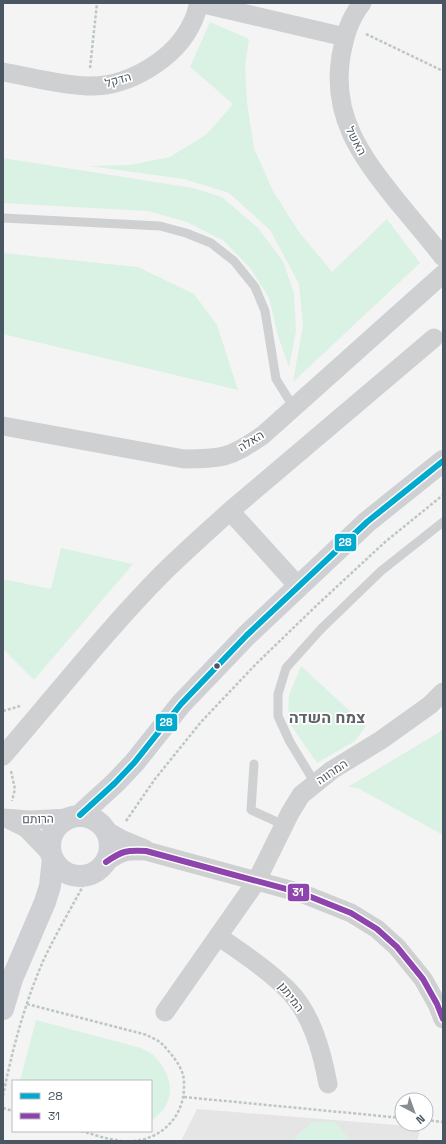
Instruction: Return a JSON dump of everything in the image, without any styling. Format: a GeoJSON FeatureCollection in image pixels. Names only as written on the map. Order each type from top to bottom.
{"type":"FeatureCollection","features":[{"type":"Feature","properties":{"kind":"street","name":"הדקל"},"geometry":{"type":"LineString","coordinates":[[3,72],[88,86],[108,85],[129,79],[148,69],[168,55],[186,34],[194,20],[199,3],[347,31]]}},
{"type":"Feature","properties":{"kind":"street","name":"האשל"},"geometry":{"type":"LineString","coordinates":[[362,3],[347,31],[340,65],[340,93],[346,120],[354,140],[372,170],[443,257]]}},
{"type":"Feature","properties":{"kind":"street","name":"האלה"},"geometry":{"type":"LineString","coordinates":[[3,426],[184,459],[225,456],[245,448],[263,435],[443,274]]}},
{"type":"Feature","properties":{"kind":"street"},"geometry":{"type":"LineString","coordinates":[[6,762],[141,597],[198,540],[230,511],[434,338]]}},
{"type":"Feature","properties":{"kind":"street"},"geometry":{"type":"LineString","coordinates":[[3,1009],[12,979],[34,931],[50,886],[52,857],[50,845],[56,828],[62,822],[74,817],[115,783],[134,763],[199,684],[298,586],[367,522],[443,461]]}},
{"type":"Feature","properties":{"kind":"street"},"geometry":{"type":"LineString","coordinates":[[230,511],[298,586]]}},
{"type":"Feature","properties":{"kind":"street","name":"המרווה"},"geometry":{"type":"LineString","coordinates":[[256,882],[290,813],[302,795],[332,770],[381,740],[430,705],[443,692]]}},
{"type":"Feature","properties":{"kind":"street"},"geometry":{"type":"LineString","coordinates":[[34,931],[52,905],[65,892],[89,875],[102,868],[106,862],[110,855],[111,847],[109,831],[124,780],[134,763]]}},
{"type":"Feature","properties":{"kind":"street"},"geometry":{"type":"LineString","coordinates":[[74,817],[89,817],[97,820],[109,831],[156,853]]}},
{"type":"Feature","properties":{"kind":"street","name":"הרותם"},"geometry":{"type":"LineString","coordinates":[[5,818],[29,820],[74,817]]}},
{"type":"Feature","properties":{"kind":"street","name":"הרותם"},"geometry":{"type":"LineString","coordinates":[[5,818],[26,828],[35,836],[52,857]]}},
{"type":"Feature","properties":{"kind":"street"},"geometry":{"type":"LineString","coordinates":[[106,862],[129,850],[146,851],[301,893],[328,903],[377,929],[398,947],[423,979],[437,1004],[443,1019]]}},
{"type":"Feature","properties":{"kind":"street"},"geometry":{"type":"LineString","coordinates":[[52,857],[58,866],[68,874],[80,876],[89,875]]}},
{"type":"Feature","properties":{"kind":"street"},"geometry":{"type":"LineString","coordinates":[[165,1012],[256,882]]}},
{"type":"Feature","properties":{"kind":"street","name":"המיתנן"},"geometry":{"type":"LineString","coordinates":[[218,936],[270,973],[289,991],[300,1005],[319,1044],[328,1084]]}},
{"type":"Feature","properties":{"kind":"lane"},"geometry":{"type":"LineString","coordinates":[[3,218],[160,226],[186,233],[211,243],[234,261],[254,287],[264,311],[276,379],[294,408]]}},
{"type":"Feature","properties":{"kind":"lane"},"geometry":{"type":"LineString","coordinates":[[315,783],[290,742],[278,716],[278,694],[286,668],[321,629],[381,571],[443,522]]}},
{"type":"Feature","properties":{"kind":"lane"},"geometry":{"type":"LineString","coordinates":[[254,764],[251,810],[284,825]]}},
{"type":"Feature","properties":{"kind":"path"},"geometry":{"type":"LineString","coordinates":[[88,86],[97,3]]}},
{"type":"Feature","properties":{"kind":"path"},"geometry":{"type":"LineString","coordinates":[[347,31],[443,71]]}},
{"type":"Feature","properties":{"kind":"path"},"geometry":{"type":"LineString","coordinates":[[109,831],[228,692],[316,606],[385,542],[443,495]]}},
{"type":"Feature","properties":{"kind":"path"},"geometry":{"type":"LineString","coordinates":[[5,818],[15,789],[13,773],[6,762]]}},
{"type":"Feature","properties":{"kind":"path"},"geometry":{"type":"LineString","coordinates":[[3,1096],[20,1028],[33,987],[53,940],[89,875]]}},
{"type":"Feature","properties":{"kind":"path"},"geometry":{"type":"LineString","coordinates":[[27,1004],[146,1035],[162,1044],[173,1057],[184,1075],[184,1097],[179,1112],[156,1136],[140,1141],[133,1141]]}},
{"type":"Feature","properties":{"kind":"path"},"geometry":{"type":"LineString","coordinates":[[184,1097],[394,1117]]}},
{"type":"Feature","properties":{"kind":"path"},"geometry":{"type":"LineString","coordinates":[[84,1132],[121,1141]]}},
{"type":"Feature","properties":{"kind":"shaded area"},"geometry":{"type":"Polygon","coordinates":[[[197,1109],[394,1125],[394,1132],[420,1132],[417,1141],[181,1141],[197,1109]]]}},
{"type":"Feature","properties":{"kind":"green space"},"geometry":{"type":"Polygon","coordinates":[[[210,22],[249,39],[245,67],[247,103],[254,148],[273,191],[299,232],[332,272],[387,219],[420,263],[293,382],[303,325],[299,284],[270,230],[229,193],[184,179],[89,166],[130,165],[170,157],[207,134],[233,104],[190,67],[210,22]]]}},
{"type":"Feature","properties":{"kind":"green space"},"geometry":{"type":"Polygon","coordinates":[[[3,158],[193,188],[222,197],[258,228],[283,261],[294,293],[296,331],[289,367],[278,336],[269,298],[250,268],[224,241],[187,222],[148,211],[3,203],[3,158]]]}},
{"type":"Feature","properties":{"kind":"green space"},"geometry":{"type":"Polygon","coordinates":[[[3,253],[138,267],[194,294],[217,325],[238,390],[3,334],[3,253]]]}},
{"type":"Feature","properties":{"kind":"green space"},"geometry":{"type":"Polygon","coordinates":[[[61,548],[133,564],[34,680],[3,649],[3,579],[51,589],[61,548]]]}},
{"type":"Feature","properties":{"kind":"green space"},"geometry":{"type":"Polygon","coordinates":[[[301,666],[366,726],[355,741],[317,763],[288,721],[289,695],[301,666]]]}},
{"type":"Feature","properties":{"kind":"green space"},"geometry":{"type":"Polygon","coordinates":[[[443,728],[443,835],[358,788],[348,787],[438,733],[443,728]]]}},
{"type":"Feature","properties":{"kind":"green space"},"geometry":{"type":"Polygon","coordinates":[[[36,1020],[141,1048],[152,1054],[162,1065],[168,1078],[170,1092],[169,1098],[163,1110],[152,1120],[152,1080],[20,1080],[36,1020]]]}},
{"type":"Feature","properties":{"kind":"green space"},"geometry":{"type":"Polygon","coordinates":[[[312,1122],[335,1122],[351,1141],[291,1141],[312,1122]]]}},
{"type":"Feature","properties":{"kind":"transit line","name":"28"},"geometry":{"type":"LineString","coordinates":[[80,815],[115,783],[134,763],[181,704],[247,635],[367,522],[443,461]]}},
{"type":"Feature","properties":{"kind":"transit line","name":"31"},"geometry":{"type":"LineString","coordinates":[[106,862],[124,852],[146,851],[301,893],[351,913],[377,929],[397,947],[423,979],[437,1004],[443,1019]]}},
{"type":"Feature","properties":{"kind":"district","name":"צמח השדה"},"geometry":{"type":"Point","coordinates":[327,717]}}]}
